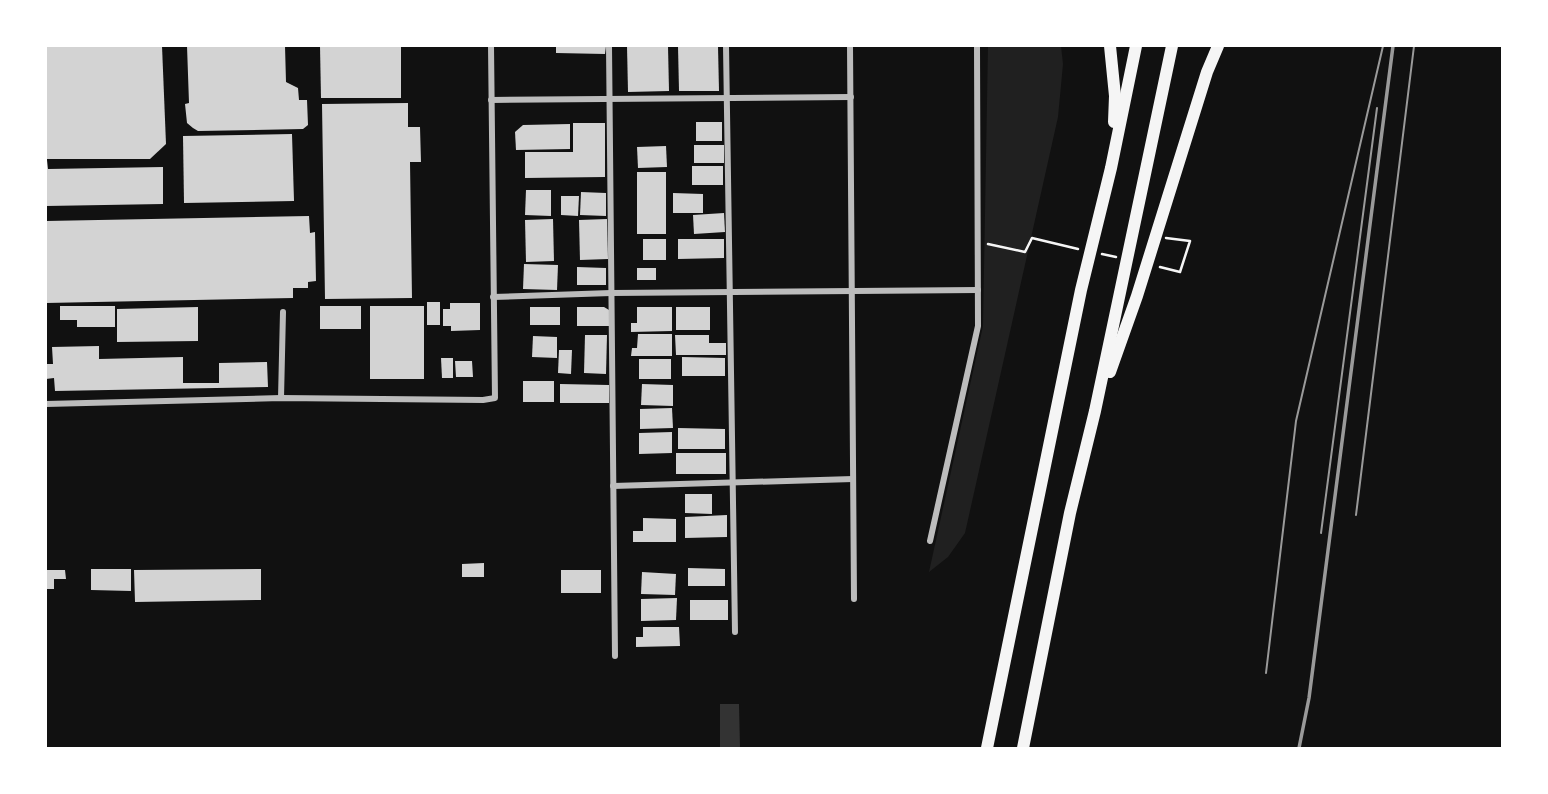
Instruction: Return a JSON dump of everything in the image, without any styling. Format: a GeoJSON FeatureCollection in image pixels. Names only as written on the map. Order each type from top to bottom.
{"type":"FeatureCollection","features":[{"type":"Feature","properties":{"kind":"highway"},"geometry":{"type":"LineString","coordinates":[[1110,46],[1115,96],[1111,167]]}},
{"type":"Feature","properties":{"kind":"highway"},"geometry":{"type":"LineString","coordinates":[[987,748],[1081,290],[1111,167],[1136,46]]}},
{"type":"Feature","properties":{"kind":"highway"},"geometry":{"type":"LineString","coordinates":[[1023,748],[1069,513],[1095,411],[1172,46]]}},
{"type":"Feature","properties":{"kind":"highway"},"geometry":{"type":"LineString","coordinates":[[1095,411],[1121,344],[1207,72],[1218,46]]}},
{"type":"Feature","properties":{"kind":"street"},"geometry":{"type":"LineString","coordinates":[[46,404],[281,398],[495,398],[491,46]]}},
{"type":"Feature","properties":{"kind":"street"},"geometry":{"type":"LineString","coordinates":[[609,46],[615,656]]}},
{"type":"Feature","properties":{"kind":"street"},"geometry":{"type":"LineString","coordinates":[[726,46],[735,632]]}},
{"type":"Feature","properties":{"kind":"street"},"geometry":{"type":"LineString","coordinates":[[850,46],[854,598]]}},
{"type":"Feature","properties":{"kind":"street"},"geometry":{"type":"LineString","coordinates":[[930,541],[978,326],[977,46]]}},
{"type":"Feature","properties":{"kind":"street"},"geometry":{"type":"LineString","coordinates":[[491,100],[851,97]]}},
{"type":"Feature","properties":{"kind":"street"},"geometry":{"type":"LineString","coordinates":[[494,297],[611,293],[978,290]]}},
{"type":"Feature","properties":{"kind":"street"},"geometry":{"type":"LineString","coordinates":[[281,398],[283,312]]}},
{"type":"Feature","properties":{"kind":"street"},"geometry":{"type":"LineString","coordinates":[[613,486],[853,479]]}},
{"type":"Feature","properties":{"kind":"path"},"geometry":{"type":"LineString","coordinates":[[1153,266],[1180,272],[1190,241],[1155,237]]}},
{"type":"Feature","properties":{"kind":"path"},"geometry":{"type":"LineString","coordinates":[[978,242],[1026,252],[1032,238],[1086,250]]}},
{"type":"Feature","properties":{"kind":"path"},"geometry":{"type":"LineString","coordinates":[[1099,253],[1126,260]]}},
{"type":"Feature","properties":{"kind":"shaded area"},"geometry":{"type":"Polygon","coordinates":[[[988,46],[1061,46],[1063,64],[1058,117],[965,533],[948,557],[929,572],[983,326],[988,46]]]}},
{"type":"Feature","properties":{"kind":"shaded area"},"geometry":{"type":"Polygon","coordinates":[[[720,704],[739,704],[740,748],[720,748],[720,704]]]}},
{"type":"Feature","properties":{"kind":"building"},"geometry":{"type":"Polygon","coordinates":[[[46,46],[162,46],[166,144],[150,159],[46,159],[46,46]]]}},
{"type":"Feature","properties":{"kind":"building"},"geometry":{"type":"Polygon","coordinates":[[[187,46],[285,46],[286,82],[298,88],[299,100],[307,100],[308,125],[303,129],[198,131],[193,128],[187,123],[185,104],[189,103],[187,46]]]}},
{"type":"Feature","properties":{"kind":"building"},"geometry":{"type":"Polygon","coordinates":[[[320,46],[401,46],[401,98],[321,98],[320,46]]]}},
{"type":"Feature","properties":{"kind":"building"},"geometry":{"type":"Polygon","coordinates":[[[556,46],[606,46],[605,54],[556,53],[556,46]]]}},
{"type":"Feature","properties":{"kind":"building"},"geometry":{"type":"Polygon","coordinates":[[[627,46],[668,46],[669,91],[628,92],[627,46]]]}},
{"type":"Feature","properties":{"kind":"building"},"geometry":{"type":"Polygon","coordinates":[[[678,46],[718,46],[719,91],[679,91],[678,46]]]}},
{"type":"Feature","properties":{"kind":"building"},"geometry":{"type":"Polygon","coordinates":[[[408,103],[408,127],[420,127],[421,162],[410,162],[412,298],[325,299],[322,104],[408,103]]]}},
{"type":"Feature","properties":{"kind":"building"},"geometry":{"type":"Polygon","coordinates":[[[696,122],[722,122],[722,141],[696,141],[696,122]]]}},
{"type":"Feature","properties":{"kind":"building"},"geometry":{"type":"Polygon","coordinates":[[[573,123],[605,123],[605,177],[525,178],[525,152],[573,152],[573,123]]]}},
{"type":"Feature","properties":{"kind":"building"},"geometry":{"type":"Polygon","coordinates":[[[570,124],[570,149],[516,150],[515,132],[523,125],[570,124]]]}},
{"type":"Feature","properties":{"kind":"building"},"geometry":{"type":"Polygon","coordinates":[[[292,134],[294,201],[184,203],[183,136],[292,134]]]}},
{"type":"Feature","properties":{"kind":"building"},"geometry":{"type":"Polygon","coordinates":[[[694,145],[724,145],[724,163],[694,163],[694,145]]]}},
{"type":"Feature","properties":{"kind":"building"},"geometry":{"type":"Polygon","coordinates":[[[666,146],[667,167],[638,168],[637,147],[666,146]]]}},
{"type":"Feature","properties":{"kind":"building"},"geometry":{"type":"Polygon","coordinates":[[[46,160],[48,169],[163,167],[163,204],[46,206],[46,160]]]}},
{"type":"Feature","properties":{"kind":"building"},"geometry":{"type":"Polygon","coordinates":[[[692,166],[723,166],[723,185],[692,185],[692,166]]]}},
{"type":"Feature","properties":{"kind":"building"},"geometry":{"type":"Polygon","coordinates":[[[637,172],[666,172],[666,234],[637,234],[637,172]]]}},
{"type":"Feature","properties":{"kind":"building"},"geometry":{"type":"Polygon","coordinates":[[[526,190],[551,190],[551,216],[525,215],[526,190]]]}},
{"type":"Feature","properties":{"kind":"building"},"geometry":{"type":"Polygon","coordinates":[[[581,192],[606,193],[606,216],[580,215],[581,192]]]}},
{"type":"Feature","properties":{"kind":"building"},"geometry":{"type":"Polygon","coordinates":[[[673,193],[703,194],[703,213],[673,213],[673,193]]]}},
{"type":"Feature","properties":{"kind":"building"},"geometry":{"type":"Polygon","coordinates":[[[561,196],[579,196],[578,216],[561,215],[561,196]]]}},
{"type":"Feature","properties":{"kind":"building"},"geometry":{"type":"Polygon","coordinates":[[[724,213],[725,232],[694,234],[693,215],[724,213]]]}},
{"type":"Feature","properties":{"kind":"building"},"geometry":{"type":"Polygon","coordinates":[[[309,216],[310,233],[315,232],[316,281],[308,282],[308,288],[293,288],[293,298],[46,303],[46,221],[309,216]]]}},
{"type":"Feature","properties":{"kind":"building"},"geometry":{"type":"Polygon","coordinates":[[[553,219],[554,261],[526,262],[525,220],[553,219]]]}},
{"type":"Feature","properties":{"kind":"building"},"geometry":{"type":"Polygon","coordinates":[[[607,219],[608,259],[580,260],[579,220],[607,219]]]}},
{"type":"Feature","properties":{"kind":"building"},"geometry":{"type":"Polygon","coordinates":[[[643,239],[666,239],[666,260],[643,260],[643,239]]]}},
{"type":"Feature","properties":{"kind":"building"},"geometry":{"type":"Polygon","coordinates":[[[678,239],[724,239],[724,258],[678,259],[678,239]]]}},
{"type":"Feature","properties":{"kind":"building"},"geometry":{"type":"Polygon","coordinates":[[[524,264],[558,265],[557,290],[523,289],[524,264]]]}},
{"type":"Feature","properties":{"kind":"building"},"geometry":{"type":"Polygon","coordinates":[[[577,267],[606,268],[606,285],[577,285],[577,267]]]}},
{"type":"Feature","properties":{"kind":"building"},"geometry":{"type":"Polygon","coordinates":[[[637,268],[656,268],[656,280],[637,280],[637,268]]]}},
{"type":"Feature","properties":{"kind":"building"},"geometry":{"type":"Polygon","coordinates":[[[427,302],[440,302],[440,325],[427,325],[427,302]]]}},
{"type":"Feature","properties":{"kind":"building"},"geometry":{"type":"Polygon","coordinates":[[[450,303],[480,303],[480,330],[451,331],[451,326],[443,326],[443,309],[450,309],[450,303]]]}},
{"type":"Feature","properties":{"kind":"building"},"geometry":{"type":"Polygon","coordinates":[[[60,306],[115,306],[115,327],[77,327],[77,320],[60,320],[60,306]]]}},
{"type":"Feature","properties":{"kind":"building"},"geometry":{"type":"Polygon","coordinates":[[[320,306],[361,306],[361,329],[320,329],[320,306]]]}},
{"type":"Feature","properties":{"kind":"building"},"geometry":{"type":"Polygon","coordinates":[[[370,306],[424,306],[424,379],[370,379],[370,306]]]}},
{"type":"Feature","properties":{"kind":"building"},"geometry":{"type":"Polygon","coordinates":[[[198,307],[198,341],[117,342],[117,309],[198,307]]]}},
{"type":"Feature","properties":{"kind":"building"},"geometry":{"type":"Polygon","coordinates":[[[530,307],[560,307],[560,325],[530,325],[530,307]]]}},
{"type":"Feature","properties":{"kind":"building"},"geometry":{"type":"Polygon","coordinates":[[[577,307],[604,307],[609,310],[609,326],[577,326],[577,307]]]}},
{"type":"Feature","properties":{"kind":"building"},"geometry":{"type":"Polygon","coordinates":[[[637,307],[672,307],[672,331],[631,332],[631,323],[637,323],[637,307]]]}},
{"type":"Feature","properties":{"kind":"building"},"geometry":{"type":"Polygon","coordinates":[[[676,307],[710,307],[710,330],[676,330],[676,307]]]}},
{"type":"Feature","properties":{"kind":"building"},"geometry":{"type":"Polygon","coordinates":[[[638,334],[672,334],[672,356],[631,356],[632,348],[637,348],[638,334]]]}},
{"type":"Feature","properties":{"kind":"building"},"geometry":{"type":"Polygon","coordinates":[[[585,335],[607,335],[606,374],[584,373],[585,335]]]}},
{"type":"Feature","properties":{"kind":"building"},"geometry":{"type":"Polygon","coordinates":[[[675,335],[709,335],[709,343],[726,343],[726,355],[676,355],[675,335]]]}},
{"type":"Feature","properties":{"kind":"building"},"geometry":{"type":"Polygon","coordinates":[[[533,336],[557,337],[557,358],[532,357],[533,336]]]}},
{"type":"Feature","properties":{"kind":"building"},"geometry":{"type":"Polygon","coordinates":[[[99,346],[99,359],[183,357],[183,383],[219,383],[219,363],[267,362],[268,387],[55,391],[54,378],[46,379],[46,364],[53,364],[52,347],[99,346]]]}},
{"type":"Feature","properties":{"kind":"building"},"geometry":{"type":"Polygon","coordinates":[[[559,350],[572,350],[571,374],[558,373],[559,350]]]}},
{"type":"Feature","properties":{"kind":"building"},"geometry":{"type":"Polygon","coordinates":[[[682,357],[725,358],[725,376],[682,376],[682,357]]]}},
{"type":"Feature","properties":{"kind":"building"},"geometry":{"type":"Polygon","coordinates":[[[441,358],[453,358],[453,378],[442,378],[441,358]]]}},
{"type":"Feature","properties":{"kind":"building"},"geometry":{"type":"Polygon","coordinates":[[[639,359],[671,359],[671,379],[639,379],[639,359]]]}},
{"type":"Feature","properties":{"kind":"building"},"geometry":{"type":"Polygon","coordinates":[[[455,361],[472,361],[473,377],[456,377],[455,361]]]}},
{"type":"Feature","properties":{"kind":"building"},"geometry":{"type":"Polygon","coordinates":[[[523,381],[554,381],[554,402],[523,402],[523,381]]]}},
{"type":"Feature","properties":{"kind":"building"},"geometry":{"type":"Polygon","coordinates":[[[560,384],[609,385],[609,403],[560,403],[560,384]]]}},
{"type":"Feature","properties":{"kind":"building"},"geometry":{"type":"Polygon","coordinates":[[[642,384],[673,385],[673,406],[641,405],[642,384]]]}},
{"type":"Feature","properties":{"kind":"building"},"geometry":{"type":"Polygon","coordinates":[[[672,408],[673,428],[640,429],[640,409],[672,408]]]}},
{"type":"Feature","properties":{"kind":"building"},"geometry":{"type":"Polygon","coordinates":[[[678,428],[725,429],[725,449],[678,449],[678,428]]]}},
{"type":"Feature","properties":{"kind":"building"},"geometry":{"type":"Polygon","coordinates":[[[672,432],[672,453],[639,454],[639,433],[672,432]]]}},
{"type":"Feature","properties":{"kind":"building"},"geometry":{"type":"Polygon","coordinates":[[[676,453],[726,453],[726,474],[676,474],[676,453]]]}},
{"type":"Feature","properties":{"kind":"building"},"geometry":{"type":"Polygon","coordinates":[[[685,494],[712,494],[712,514],[685,513],[685,494]]]}},
{"type":"Feature","properties":{"kind":"building"},"geometry":{"type":"Polygon","coordinates":[[[727,515],[727,537],[685,538],[685,517],[727,515]]]}},
{"type":"Feature","properties":{"kind":"building"},"geometry":{"type":"Polygon","coordinates":[[[643,518],[676,519],[676,542],[633,542],[633,531],[643,531],[643,518]]]}},
{"type":"Feature","properties":{"kind":"building"},"geometry":{"type":"Polygon","coordinates":[[[484,563],[484,577],[462,577],[462,564],[484,563]]]}},
{"type":"Feature","properties":{"kind":"building"},"geometry":{"type":"Polygon","coordinates":[[[688,568],[725,569],[725,586],[688,586],[688,568]]]}},
{"type":"Feature","properties":{"kind":"building"},"geometry":{"type":"Polygon","coordinates":[[[91,569],[131,569],[131,591],[91,590],[91,569]]]}},
{"type":"Feature","properties":{"kind":"building"},"geometry":{"type":"Polygon","coordinates":[[[261,569],[261,600],[135,602],[134,570],[261,569]]]}},
{"type":"Feature","properties":{"kind":"building"},"geometry":{"type":"Polygon","coordinates":[[[46,570],[65,570],[66,579],[54,579],[54,589],[46,589],[46,570]]]}},
{"type":"Feature","properties":{"kind":"building"},"geometry":{"type":"Polygon","coordinates":[[[561,570],[601,570],[601,593],[561,593],[561,570]]]}},
{"type":"Feature","properties":{"kind":"building"},"geometry":{"type":"Polygon","coordinates":[[[642,572],[676,574],[675,595],[641,594],[642,572]]]}},
{"type":"Feature","properties":{"kind":"building"},"geometry":{"type":"Polygon","coordinates":[[[677,598],[676,620],[641,621],[641,599],[677,598]]]}},
{"type":"Feature","properties":{"kind":"building"},"geometry":{"type":"Polygon","coordinates":[[[690,600],[728,600],[728,620],[690,620],[690,600]]]}},
{"type":"Feature","properties":{"kind":"building"},"geometry":{"type":"Polygon","coordinates":[[[643,627],[679,627],[680,646],[636,647],[636,637],[643,637],[643,627]]]}},
{"type":"Feature","properties":{"kind":"tram line"},"geometry":{"type":"LineString","coordinates":[[1266,673],[1296,421],[1383,46]]}},
{"type":"Feature","properties":{"kind":"tram line"},"geometry":{"type":"LineString","coordinates":[[1356,515],[1414,46]]}},
{"type":"Feature","properties":{"kind":"tram line"},"geometry":{"type":"LineString","coordinates":[[1321,533],[1377,108]]}},
{"type":"Feature","properties":{"kind":"railway"},"geometry":{"type":"LineString","coordinates":[[1299,748],[1309,698],[1393,46]]}}]}
